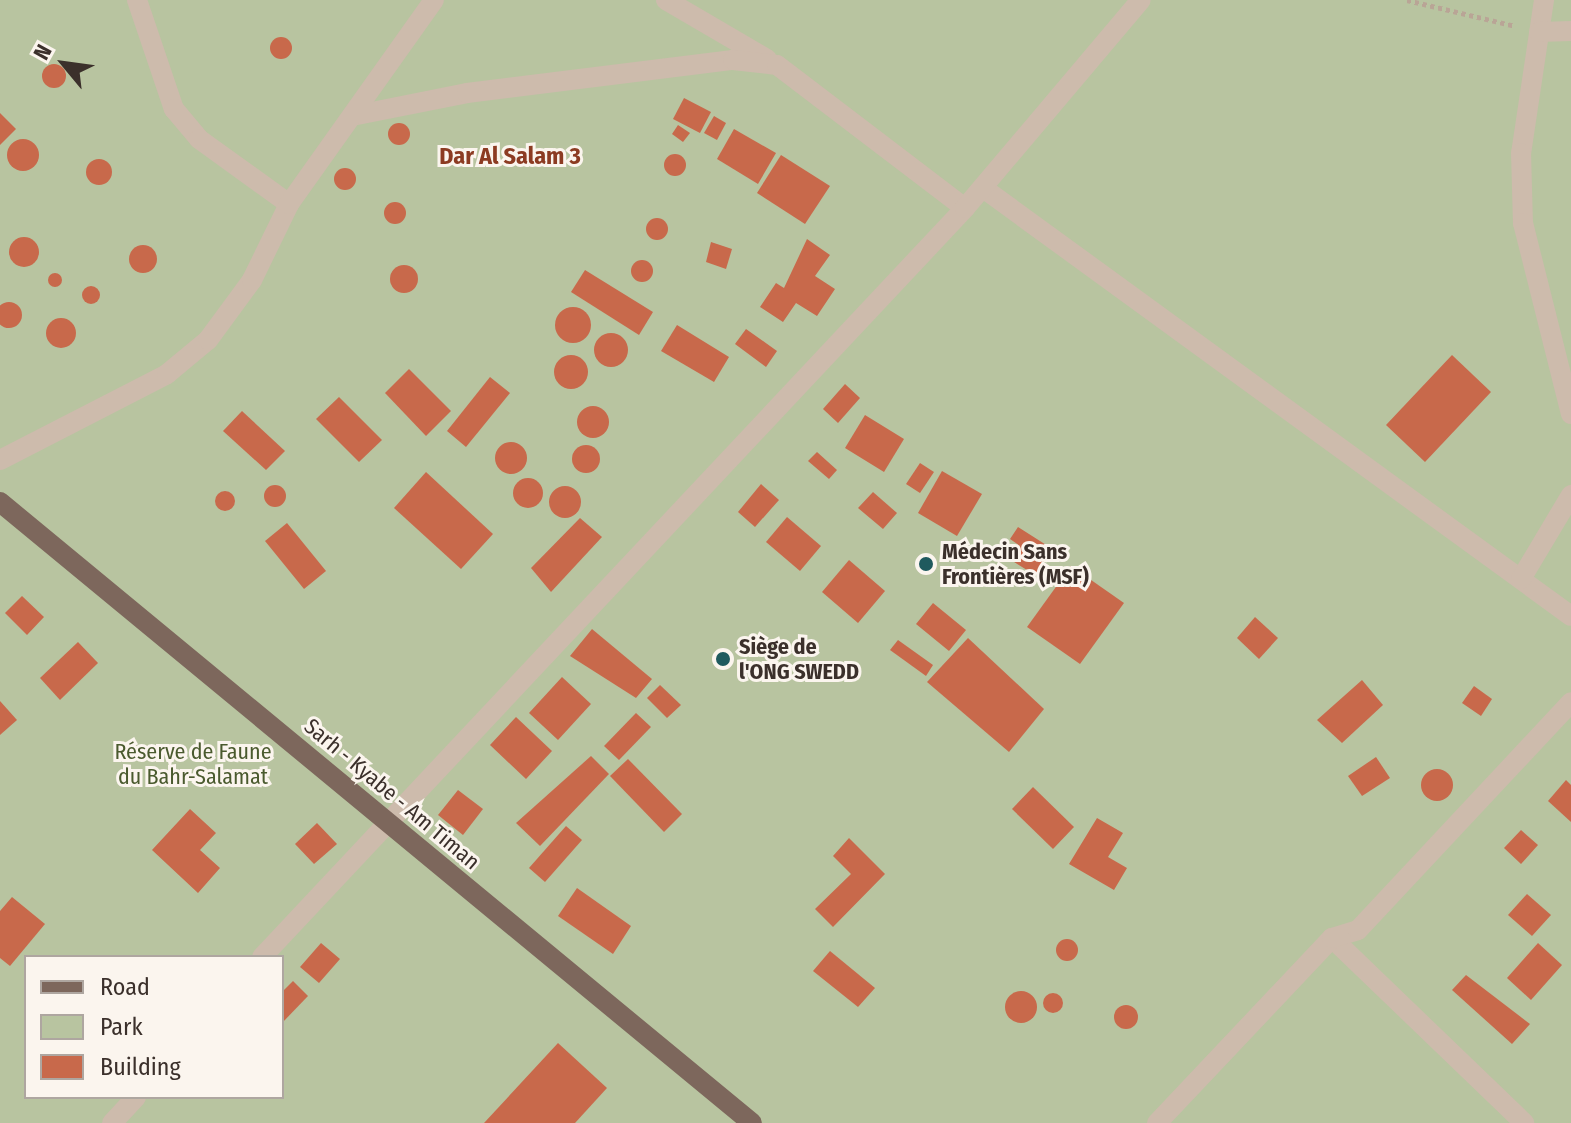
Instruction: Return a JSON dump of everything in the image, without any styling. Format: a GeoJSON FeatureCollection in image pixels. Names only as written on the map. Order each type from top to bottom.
{"type":"FeatureCollection","features":[{"type":"Feature","properties":{"kind":"main road","name":"Sarh - Kyabe - Am Timan"},"geometry":{"type":"LineString","coordinates":[[0,502],[752,1123]]}},
{"type":"Feature","properties":{"kind":"street"},"geometry":{"type":"LineString","coordinates":[[137,0],[174,109],[199,139],[289,204]]}},
{"type":"Feature","properties":{"kind":"street"},"geometry":{"type":"LineString","coordinates":[[0,460],[167,374],[208,340],[252,280],[289,204],[434,0]]}},
{"type":"Feature","properties":{"kind":"street"},"geometry":{"type":"LineString","coordinates":[[666,0],[777,65],[965,208]]}},
{"type":"Feature","properties":{"kind":"street"},"geometry":{"type":"LineString","coordinates":[[264,955],[385,819],[965,208],[1141,0]]}},
{"type":"Feature","properties":{"kind":"street"},"geometry":{"type":"LineString","coordinates":[[1544,0],[1521,153],[1523,223],[1571,414]]}},
{"type":"Feature","properties":{"kind":"street"},"geometry":{"type":"LineString","coordinates":[[1539,32],[1571,31]]}},
{"type":"Feature","properties":{"kind":"street"},"geometry":{"type":"LineString","coordinates":[[352,116],[467,93],[720,61],[777,65]]}},
{"type":"Feature","properties":{"kind":"street"},"geometry":{"type":"LineString","coordinates":[[983,188],[1571,616]]}},
{"type":"Feature","properties":{"kind":"street"},"geometry":{"type":"LineString","coordinates":[[1521,579],[1571,495]]}},
{"type":"Feature","properties":{"kind":"street"},"geometry":{"type":"LineString","coordinates":[[1152,1122],[1332,938],[1358,930],[1571,702]]}},
{"type":"Feature","properties":{"kind":"street"},"geometry":{"type":"LineString","coordinates":[[1332,938],[1524,1123]]}},
{"type":"Feature","properties":{"kind":"street"},"geometry":{"type":"LineString","coordinates":[[112,1123],[134,1099]]}},
{"type":"Feature","properties":{"kind":"path"},"geometry":{"type":"LineString","coordinates":[[1407,0],[1539,32]]}},
{"type":"Feature","properties":{"kind":"green space","name":"Réserve de Faune du Bahr-Salamat"},"geometry":{"type":"Polygon","coordinates":[[[0,0],[1571,0],[1571,1123],[0,1123],[0,0]]]}},
{"type":"Feature","properties":{"kind":"building"},"geometry":{"type":"Polygon","coordinates":[[[281,37],[289,40],[292,48],[289,56],[281,59],[273,56],[270,48],[273,40],[281,37]]]}},
{"type":"Feature","properties":{"kind":"building"},"geometry":{"type":"Polygon","coordinates":[[[54,64],[63,67],[66,76],[63,85],[54,88],[45,85],[42,76],[45,67],[54,64]]]}},
{"type":"Feature","properties":{"kind":"building"},"geometry":{"type":"Polygon","coordinates":[[[684,98],[711,112],[700,133],[673,119],[684,98]]]}},
{"type":"Feature","properties":{"kind":"building"},"geometry":{"type":"Polygon","coordinates":[[[0,113],[16,129],[0,145],[0,113]]]}},
{"type":"Feature","properties":{"kind":"building"},"geometry":{"type":"Polygon","coordinates":[[[714,116],[726,123],[717,140],[704,133],[714,116]]]}},
{"type":"Feature","properties":{"kind":"building"},"geometry":{"type":"Polygon","coordinates":[[[399,123],[407,126],[410,134],[407,142],[399,145],[391,142],[388,134],[391,126],[399,123]]]}},
{"type":"Feature","properties":{"kind":"building"},"geometry":{"type":"Polygon","coordinates":[[[678,125],[690,133],[683,142],[672,134],[678,125]]]}},
{"type":"Feature","properties":{"kind":"building"},"geometry":{"type":"Polygon","coordinates":[[[734,129],[776,153],[758,184],[717,159],[734,129]]]}},
{"type":"Feature","properties":{"kind":"building"},"geometry":{"type":"Polygon","coordinates":[[[23,139],[34,144],[39,155],[34,166],[23,171],[12,166],[7,155],[12,144],[23,139]]]}},
{"type":"Feature","properties":{"kind":"building"},"geometry":{"type":"Polygon","coordinates":[[[675,154],[683,157],[686,165],[683,173],[675,176],[667,173],[664,165],[667,157],[675,154]]]}},
{"type":"Feature","properties":{"kind":"building"},"geometry":{"type":"Polygon","coordinates":[[[781,155],[830,186],[805,224],[757,193],[781,155]]]}},
{"type":"Feature","properties":{"kind":"building"},"geometry":{"type":"Polygon","coordinates":[[[99,159],[108,163],[112,172],[108,181],[99,185],[90,181],[86,172],[90,163],[99,159]]]}},
{"type":"Feature","properties":{"kind":"building"},"geometry":{"type":"Polygon","coordinates":[[[345,168],[353,171],[356,179],[353,187],[345,190],[337,187],[334,179],[337,171],[345,168]]]}},
{"type":"Feature","properties":{"kind":"building"},"geometry":{"type":"Polygon","coordinates":[[[395,202],[403,205],[406,213],[403,221],[395,224],[387,221],[384,213],[387,205],[395,202]]]}},
{"type":"Feature","properties":{"kind":"building"},"geometry":{"type":"Polygon","coordinates":[[[657,218],[665,221],[668,229],[665,237],[657,240],[649,237],[646,229],[649,221],[657,218]]]}},
{"type":"Feature","properties":{"kind":"building"},"geometry":{"type":"Polygon","coordinates":[[[24,237],[34,242],[39,252],[34,262],[24,267],[14,262],[9,252],[14,242],[24,237]]]}},
{"type":"Feature","properties":{"kind":"building"},"geometry":{"type":"Polygon","coordinates":[[[807,239],[830,255],[815,276],[835,289],[817,316],[796,303],[783,322],[760,307],[776,283],[784,288],[807,239]]]}},
{"type":"Feature","properties":{"kind":"building"},"geometry":{"type":"Polygon","coordinates":[[[711,242],[732,249],[726,269],[706,262],[711,242]]]}},
{"type":"Feature","properties":{"kind":"building"},"geometry":{"type":"Polygon","coordinates":[[[143,245],[153,249],[157,259],[153,269],[143,273],[133,269],[129,259],[133,249],[143,245]]]}},
{"type":"Feature","properties":{"kind":"building"},"geometry":{"type":"Polygon","coordinates":[[[642,260],[650,263],[653,271],[650,279],[642,282],[634,279],[631,271],[634,263],[642,260]]]}},
{"type":"Feature","properties":{"kind":"building"},"geometry":{"type":"Polygon","coordinates":[[[404,265],[414,269],[418,279],[414,289],[404,293],[394,289],[390,279],[394,269],[404,265]]]}},
{"type":"Feature","properties":{"kind":"building"},"geometry":{"type":"Polygon","coordinates":[[[585,270],[653,312],[639,335],[571,292],[585,270]]]}},
{"type":"Feature","properties":{"kind":"building"},"geometry":{"type":"Polygon","coordinates":[[[55,273],[62,280],[55,287],[48,280],[55,273]]]}},
{"type":"Feature","properties":{"kind":"building"},"geometry":{"type":"Polygon","coordinates":[[[91,286],[100,295],[91,304],[82,295],[91,286]]]}},
{"type":"Feature","properties":{"kind":"building"},"geometry":{"type":"Polygon","coordinates":[[[4,303],[14,303],[21,310],[21,320],[14,327],[4,327],[-1,323],[-1,307],[4,303]]]}},
{"type":"Feature","properties":{"kind":"building"},"geometry":{"type":"Polygon","coordinates":[[[573,307],[585,313],[591,325],[585,337],[573,343],[561,337],[555,325],[561,313],[573,307]]]}},
{"type":"Feature","properties":{"kind":"building"},"geometry":{"type":"Polygon","coordinates":[[[61,318],[72,322],[76,333],[72,344],[61,348],[50,344],[46,333],[50,322],[61,318]]]}},
{"type":"Feature","properties":{"kind":"building"},"geometry":{"type":"Polygon","coordinates":[[[677,325],[729,357],[714,382],[661,351],[677,325]]]}},
{"type":"Feature","properties":{"kind":"building"},"geometry":{"type":"Polygon","coordinates":[[[746,329],[777,351],[766,367],[735,344],[746,329]]]}},
{"type":"Feature","properties":{"kind":"building"},"geometry":{"type":"Polygon","coordinates":[[[611,333],[623,338],[628,350],[623,362],[611,367],[599,362],[594,350],[599,338],[611,333]]]}},
{"type":"Feature","properties":{"kind":"building"},"geometry":{"type":"Polygon","coordinates":[[[571,355],[583,360],[588,372],[583,384],[571,389],[559,384],[554,372],[559,360],[571,355]]]}},
{"type":"Feature","properties":{"kind":"building"},"geometry":{"type":"Polygon","coordinates":[[[1452,355],[1491,392],[1425,462],[1386,425],[1452,355]]]}},
{"type":"Feature","properties":{"kind":"building"},"geometry":{"type":"Polygon","coordinates":[[[409,369],[451,411],[426,436],[385,393],[409,369]]]}},
{"type":"Feature","properties":{"kind":"building"},"geometry":{"type":"Polygon","coordinates":[[[490,377],[510,393],[466,447],[447,431],[490,377]]]}},
{"type":"Feature","properties":{"kind":"building"},"geometry":{"type":"Polygon","coordinates":[[[845,384],[860,398],[838,423],[823,409],[845,384]]]}},
{"type":"Feature","properties":{"kind":"building"},"geometry":{"type":"Polygon","coordinates":[[[339,397],[382,440],[359,462],[316,419],[339,397]]]}},
{"type":"Feature","properties":{"kind":"building"},"geometry":{"type":"Polygon","coordinates":[[[593,406],[604,411],[609,422],[604,433],[593,438],[582,433],[577,422],[582,411],[593,406]]]}},
{"type":"Feature","properties":{"kind":"building"},"geometry":{"type":"Polygon","coordinates":[[[242,411],[285,451],[266,470],[223,431],[242,411]]]}},
{"type":"Feature","properties":{"kind":"building"},"geometry":{"type":"Polygon","coordinates":[[[865,415],[904,439],[884,472],[845,448],[865,415]]]}},
{"type":"Feature","properties":{"kind":"building"},"geometry":{"type":"Polygon","coordinates":[[[511,442],[522,447],[527,458],[522,469],[511,474],[500,469],[495,458],[500,447],[511,442]]]}},
{"type":"Feature","properties":{"kind":"building"},"geometry":{"type":"Polygon","coordinates":[[[586,445],[596,449],[600,459],[596,469],[586,473],[576,469],[572,459],[576,449],[586,445]]]}},
{"type":"Feature","properties":{"kind":"building"},"geometry":{"type":"Polygon","coordinates":[[[817,452],[837,470],[829,479],[808,461],[817,452]]]}},
{"type":"Feature","properties":{"kind":"building"},"geometry":{"type":"Polygon","coordinates":[[[920,463],[934,472],[920,493],[906,484],[920,463]]]}},
{"type":"Feature","properties":{"kind":"building"},"geometry":{"type":"Polygon","coordinates":[[[942,471],[982,494],[957,536],[918,513],[942,471]]]}},
{"type":"Feature","properties":{"kind":"building"},"geometry":{"type":"Polygon","coordinates":[[[426,472],[493,534],[461,569],[394,508],[426,472]]]}},
{"type":"Feature","properties":{"kind":"building"},"geometry":{"type":"Polygon","coordinates":[[[528,478],[534,479],[542,487],[542,499],[534,507],[528,508],[522,507],[514,499],[513,493],[514,487],[522,479],[528,478]]]}},
{"type":"Feature","properties":{"kind":"building"},"geometry":{"type":"Polygon","coordinates":[[[761,484],[779,500],[755,527],[738,512],[761,484]]]}},
{"type":"Feature","properties":{"kind":"building"},"geometry":{"type":"Polygon","coordinates":[[[271,485],[279,485],[286,496],[279,507],[271,507],[264,500],[264,492],[271,485]]]}},
{"type":"Feature","properties":{"kind":"building"},"geometry":{"type":"Polygon","coordinates":[[[565,486],[576,491],[581,502],[576,513],[565,518],[554,513],[549,502],[554,491],[565,486]]]}},
{"type":"Feature","properties":{"kind":"building"},"geometry":{"type":"Polygon","coordinates":[[[225,491],[232,494],[235,501],[232,508],[225,511],[218,508],[215,501],[218,494],[225,491]]]}},
{"type":"Feature","properties":{"kind":"building"},"geometry":{"type":"Polygon","coordinates":[[[873,492],[897,513],[883,529],[858,508],[873,492]]]}},
{"type":"Feature","properties":{"kind":"building"},"geometry":{"type":"Polygon","coordinates":[[[787,517],[821,546],[800,571],[766,542],[787,517]]]}},
{"type":"Feature","properties":{"kind":"building"},"geometry":{"type":"Polygon","coordinates":[[[580,518],[602,537],[551,592],[531,568],[580,518]]]}},
{"type":"Feature","properties":{"kind":"building"},"geometry":{"type":"Polygon","coordinates":[[[287,523],[326,571],[304,589],[265,541],[287,523]]]}},
{"type":"Feature","properties":{"kind":"building"},"geometry":{"type":"Polygon","coordinates":[[[1018,527],[1051,548],[1035,575],[1011,560],[1020,546],[1010,539],[1018,527]]]}},
{"type":"Feature","properties":{"kind":"building"},"geometry":{"type":"Polygon","coordinates":[[[849,560],[885,591],[858,623],[822,592],[849,560]]]}},
{"type":"Feature","properties":{"kind":"building"},"geometry":{"type":"Polygon","coordinates":[[[1071,566],[1124,603],[1080,664],[1027,627],[1071,566]]]}},
{"type":"Feature","properties":{"kind":"building"},"geometry":{"type":"Polygon","coordinates":[[[22,596],[44,617],[27,635],[5,613],[22,596]]]}},
{"type":"Feature","properties":{"kind":"building"},"geometry":{"type":"Polygon","coordinates":[[[933,603],[966,630],[949,651],[916,624],[933,603]]]}},
{"type":"Feature","properties":{"kind":"building"},"geometry":{"type":"Polygon","coordinates":[[[1255,617],[1278,638],[1259,659],[1237,638],[1255,617]]]}},
{"type":"Feature","properties":{"kind":"building"},"geometry":{"type":"Polygon","coordinates":[[[592,629],[652,679],[636,698],[570,656],[592,629]]]}},
{"type":"Feature","properties":{"kind":"building"},"geometry":{"type":"Polygon","coordinates":[[[968,638],[1044,709],[1009,752],[927,682],[968,638]]]}},
{"type":"Feature","properties":{"kind":"building"},"geometry":{"type":"Polygon","coordinates":[[[898,640],[933,665],[926,676],[890,650],[898,640]]]}},
{"type":"Feature","properties":{"kind":"building"},"geometry":{"type":"Polygon","coordinates":[[[78,642],[98,663],[60,700],[40,678],[78,642]]]}},
{"type":"Feature","properties":{"kind":"building"},"geometry":{"type":"Polygon","coordinates":[[[562,677],[591,704],[558,740],[529,713],[562,677]]]}},
{"type":"Feature","properties":{"kind":"building"},"geometry":{"type":"Polygon","coordinates":[[[1362,680],[1383,705],[1342,743],[1317,720],[1362,680]]]}},
{"type":"Feature","properties":{"kind":"building"},"geometry":{"type":"Polygon","coordinates":[[[660,685],[681,705],[667,718],[647,698],[660,685]]]}},
{"type":"Feature","properties":{"kind":"building"},"geometry":{"type":"Polygon","coordinates":[[[1474,686],[1492,699],[1481,716],[1462,703],[1474,686]]]}},
{"type":"Feature","properties":{"kind":"building"},"geometry":{"type":"Polygon","coordinates":[[[0,701],[17,720],[0,735],[0,701]]]}},
{"type":"Feature","properties":{"kind":"building"},"geometry":{"type":"Polygon","coordinates":[[[636,713],[651,727],[619,760],[604,746],[636,713]]]}},
{"type":"Feature","properties":{"kind":"building"},"geometry":{"type":"Polygon","coordinates":[[[516,717],[552,751],[526,779],[490,745],[516,717]]]}},
{"type":"Feature","properties":{"kind":"building"},"geometry":{"type":"Polygon","coordinates":[[[591,756],[609,774],[540,846],[516,823],[591,756]]]}},
{"type":"Feature","properties":{"kind":"building"},"geometry":{"type":"Polygon","coordinates":[[[1376,757],[1390,778],[1362,796],[1348,776],[1376,757]]]}},
{"type":"Feature","properties":{"kind":"building"},"geometry":{"type":"Polygon","coordinates":[[[628,759],[682,814],[664,832],[610,776],[628,759]]]}},
{"type":"Feature","properties":{"kind":"building"},"geometry":{"type":"Polygon","coordinates":[[[1437,769],[1448,774],[1453,785],[1448,796],[1437,801],[1426,796],[1421,785],[1426,774],[1437,769]]]}},
{"type":"Feature","properties":{"kind":"building"},"geometry":{"type":"Polygon","coordinates":[[[1566,780],[1571,785],[1571,822],[1548,801],[1566,780]]]}},
{"type":"Feature","properties":{"kind":"building"},"geometry":{"type":"Polygon","coordinates":[[[1033,787],[1074,827],[1053,849],[1012,809],[1033,787]]]}},
{"type":"Feature","properties":{"kind":"building"},"geometry":{"type":"Polygon","coordinates":[[[458,790],[483,809],[463,835],[438,815],[458,790]]]}},
{"type":"Feature","properties":{"kind":"building"},"geometry":{"type":"Polygon","coordinates":[[[190,809],[216,833],[200,850],[220,868],[198,893],[152,850],[190,809]]]}},
{"type":"Feature","properties":{"kind":"building"},"geometry":{"type":"Polygon","coordinates":[[[1097,818],[1123,833],[1108,857],[1127,868],[1114,890],[1069,864],[1097,818]]]}},
{"type":"Feature","properties":{"kind":"building"},"geometry":{"type":"Polygon","coordinates":[[[317,823],[337,844],[314,864],[295,844],[317,823]]]}},
{"type":"Feature","properties":{"kind":"building"},"geometry":{"type":"Polygon","coordinates":[[[566,826],[582,840],[545,882],[529,868],[566,826]]]}},
{"type":"Feature","properties":{"kind":"building"},"geometry":{"type":"Polygon","coordinates":[[[1521,830],[1538,845],[1521,864],[1504,848],[1521,830]]]}},
{"type":"Feature","properties":{"kind":"building"},"geometry":{"type":"Polygon","coordinates":[[[849,838],[885,874],[833,927],[815,909],[851,874],[833,856],[849,838]]]}},
{"type":"Feature","properties":{"kind":"building"},"geometry":{"type":"Polygon","coordinates":[[[577,888],[631,926],[613,954],[558,916],[577,888]]]}},
{"type":"Feature","properties":{"kind":"building"},"geometry":{"type":"Polygon","coordinates":[[[1527,894],[1551,915],[1532,936],[1508,915],[1527,894]]]}},
{"type":"Feature","properties":{"kind":"building"},"geometry":{"type":"Polygon","coordinates":[[[12,897],[45,924],[10,966],[0,958],[0,911],[12,897]]]}},
{"type":"Feature","properties":{"kind":"building"},"geometry":{"type":"Polygon","coordinates":[[[1067,939],[1075,942],[1078,950],[1075,958],[1067,961],[1059,958],[1056,950],[1059,942],[1067,939]]]}},
{"type":"Feature","properties":{"kind":"building"},"geometry":{"type":"Polygon","coordinates":[[[321,943],[340,959],[319,983],[300,967],[321,943]]]}},
{"type":"Feature","properties":{"kind":"building"},"geometry":{"type":"Polygon","coordinates":[[[1538,943],[1562,965],[1531,1000],[1507,978],[1538,943]]]}},
{"type":"Feature","properties":{"kind":"building"},"geometry":{"type":"Polygon","coordinates":[[[830,951],[875,988],[858,1007],[813,971],[830,951]]]}},
{"type":"Feature","properties":{"kind":"building"},"geometry":{"type":"Polygon","coordinates":[[[1466,975],[1530,1024],[1512,1044],[1452,990],[1466,975]]]}},
{"type":"Feature","properties":{"kind":"building"},"geometry":{"type":"Polygon","coordinates":[[[293,981],[308,996],[284,1021],[284,990],[293,981]]]}},
{"type":"Feature","properties":{"kind":"building"},"geometry":{"type":"Polygon","coordinates":[[[1021,991],[1032,996],[1037,1007],[1032,1018],[1021,1023],[1010,1018],[1005,1007],[1010,996],[1021,991]]]}},
{"type":"Feature","properties":{"kind":"building"},"geometry":{"type":"Polygon","coordinates":[[[1053,993],[1060,996],[1063,1003],[1060,1010],[1053,1013],[1046,1010],[1043,1003],[1046,996],[1053,993]]]}},
{"type":"Feature","properties":{"kind":"building"},"geometry":{"type":"Polygon","coordinates":[[[1126,1005],[1134,1009],[1138,1017],[1134,1025],[1126,1029],[1118,1025],[1114,1017],[1118,1009],[1126,1005]]]}},
{"type":"Feature","properties":{"kind":"building"},"geometry":{"type":"Polygon","coordinates":[[[558,1043],[607,1088],[575,1123],[484,1123],[558,1043]]]}},
{"type":"Feature","properties":{"kind":"place","name":"Médecin Sans Frontières (MSF)"},"geometry":{"type":"Point","coordinates":[926,564]}},
{"type":"Feature","properties":{"kind":"place","name":"Siège de l'ONG SWEDD"},"geometry":{"type":"Point","coordinates":[723,659]}},
{"type":"Feature","properties":{"kind":"district","name":"Dar Al Salam 3"},"geometry":{"type":"Point","coordinates":[510,157]}}]}
